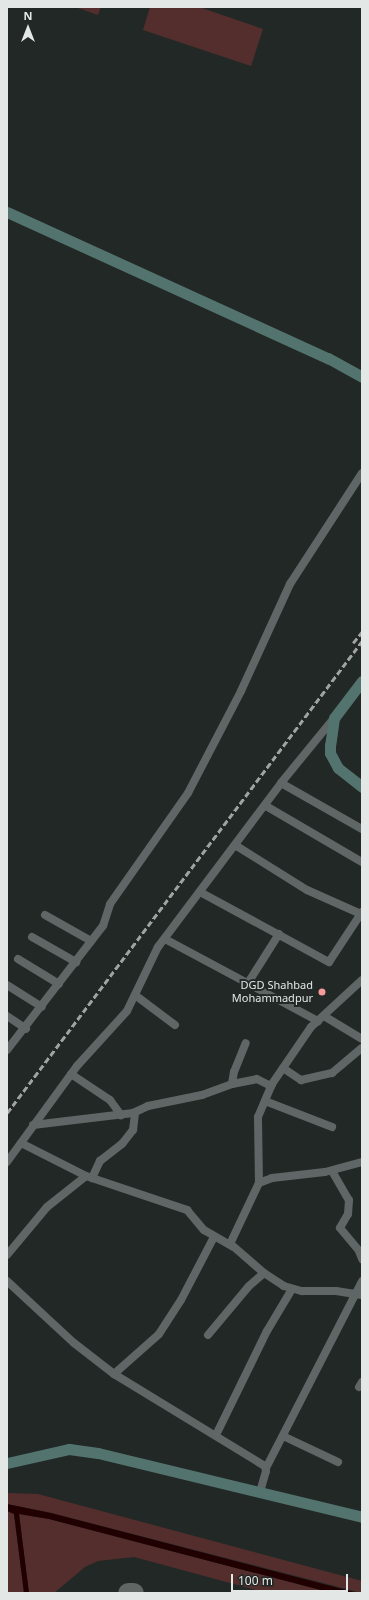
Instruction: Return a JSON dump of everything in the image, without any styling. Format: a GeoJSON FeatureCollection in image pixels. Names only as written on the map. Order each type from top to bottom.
{"type":"FeatureCollection","features":[{"type":"Feature","properties":{"kind":"street"},"geometry":{"type":"LineString","coordinates":[[7,212],[328,358],[362,377]]}},
{"type":"Feature","properties":{"kind":"street"},"geometry":{"type":"LineString","coordinates":[[8,1048],[26,1029],[103,926],[110,904],[188,793],[241,691],[290,584],[362,473]]}},
{"type":"Feature","properties":{"kind":"street"},"geometry":{"type":"LineString","coordinates":[[7,1162],[71,1074],[123,1016],[165,939],[266,806],[281,783],[362,681]]}},
{"type":"Feature","properties":{"kind":"street"},"geometry":{"type":"LineString","coordinates":[[334,718],[330,738],[330,753],[343,774],[362,787]]}},
{"type":"Feature","properties":{"kind":"street"},"geometry":{"type":"LineString","coordinates":[[281,783],[362,829]]}},
{"type":"Feature","properties":{"kind":"street"},"geometry":{"type":"LineString","coordinates":[[266,806],[362,862]]}},
{"type":"Feature","properties":{"kind":"street"},"geometry":{"type":"LineString","coordinates":[[200,892],[329,962],[362,913],[309,892],[235,845]]}},
{"type":"Feature","properties":{"kind":"street"},"geometry":{"type":"LineString","coordinates":[[45,915],[91,941]]}},
{"type":"Feature","properties":{"kind":"street"},"geometry":{"type":"LineString","coordinates":[[248,983],[279,934]]}},
{"type":"Feature","properties":{"kind":"street"},"geometry":{"type":"LineString","coordinates":[[32,937],[76,962]]}},
{"type":"Feature","properties":{"kind":"street"},"geometry":{"type":"LineString","coordinates":[[165,939],[248,983],[362,1039]]}},
{"type":"Feature","properties":{"kind":"street"},"geometry":{"type":"LineString","coordinates":[[18,959],[59,984]]}},
{"type":"Feature","properties":{"kind":"street"},"geometry":{"type":"LineString","coordinates":[[230,1244],[259,1183],[260,1141],[258,1127],[264,1101],[283,1068],[321,1018],[362,980]]}},
{"type":"Feature","properties":{"kind":"street"},"geometry":{"type":"LineString","coordinates":[[7,985],[42,1007]]}},
{"type":"Feature","properties":{"kind":"street"},"geometry":{"type":"LineString","coordinates":[[135,995],[175,1025]]}},
{"type":"Feature","properties":{"kind":"street"},"geometry":{"type":"LineString","coordinates":[[7,1016],[26,1029]]}},
{"type":"Feature","properties":{"kind":"street"},"geometry":{"type":"LineString","coordinates":[[232,1084],[234,1072],[246,1043]]}},
{"type":"Feature","properties":{"kind":"street"},"geometry":{"type":"LineString","coordinates":[[283,1068],[302,1080],[332,1073],[362,1048]]}},
{"type":"Feature","properties":{"kind":"street"},"geometry":{"type":"LineString","coordinates":[[71,1074],[110,1100],[121,1115]]}},
{"type":"Feature","properties":{"kind":"street"},"geometry":{"type":"LineString","coordinates":[[33,1125],[136,1113],[148,1106],[202,1096],[232,1084],[259,1079],[272,1086]]}},
{"type":"Feature","properties":{"kind":"street"},"geometry":{"type":"LineString","coordinates":[[264,1101],[332,1127]]}},
{"type":"Feature","properties":{"kind":"street"},"geometry":{"type":"LineString","coordinates":[[7,1254],[47,1207],[89,1177],[100,1161],[122,1144],[132,1130],[136,1113]]}},
{"type":"Feature","properties":{"kind":"street"},"geometry":{"type":"LineString","coordinates":[[21,1142],[89,1177],[187,1210],[214,1237],[230,1244],[264,1273],[292,1289],[359,1295]]}},
{"type":"Feature","properties":{"kind":"street"},"geometry":{"type":"LineString","coordinates":[[259,1183],[272,1178],[332,1170],[362,1162]]}},
{"type":"Feature","properties":{"kind":"street"},"geometry":{"type":"LineString","coordinates":[[332,1170],[349,1200],[348,1214],[340,1228],[362,1259]]}},
{"type":"Feature","properties":{"kind":"street"},"geometry":{"type":"LineString","coordinates":[[114,1374],[159,1334],[181,1300],[214,1237]]}},
{"type":"Feature","properties":{"kind":"street"},"geometry":{"type":"LineString","coordinates":[[208,1335],[249,1286],[264,1273]]}},
{"type":"Feature","properties":{"kind":"street"},"geometry":{"type":"LineString","coordinates":[[7,1281],[78,1347],[114,1374],[216,1435],[266,1468]]}},
{"type":"Feature","properties":{"kind":"street"},"geometry":{"type":"LineString","coordinates":[[260,1492],[266,1468],[359,1295],[362,1281]]}},
{"type":"Feature","properties":{"kind":"street"},"geometry":{"type":"LineString","coordinates":[[216,1435],[267,1331],[292,1289]]}},
{"type":"Feature","properties":{"kind":"street"},"geometry":{"type":"LineString","coordinates":[[283,1436],[338,1462]]}},
{"type":"Feature","properties":{"kind":"street"},"geometry":{"type":"LineString","coordinates":[[7,1463],[69,1449],[98,1453],[362,1517]]}},
{"type":"Feature","properties":{"kind":"shaded area"},"geometry":{"type":"Polygon","coordinates":[[[75,7],[101,7],[98,15],[75,7]]]}},
{"type":"Feature","properties":{"kind":"shaded area"},"geometry":{"type":"Polygon","coordinates":[[[150,7],[199,7],[263,29],[251,66],[143,30],[150,7]]]}},
{"type":"Feature","properties":{"kind":"shaded area"},"geometry":{"type":"Polygon","coordinates":[[[7,1493],[38,1494],[362,1581],[362,1593],[51,1513],[7,1504],[7,1493]]]}},
{"type":"Feature","properties":{"kind":"shaded area"},"geometry":{"type":"Polygon","coordinates":[[[7,1504],[51,1513],[358,1593],[332,1593],[49,1519],[19,1514],[29,1593],[24,1593],[14,1514],[7,1511],[7,1504]]]}},
{"type":"Feature","properties":{"kind":"shaded area"},"geometry":{"type":"Polygon","coordinates":[[[7,1511],[14,1514],[24,1593],[7,1593],[7,1511]]]}},
{"type":"Feature","properties":{"kind":"shaded area"},"geometry":{"type":"Polygon","coordinates":[[[19,1514],[49,1519],[332,1593],[267,1593],[134,1557],[98,1561],[85,1567],[54,1593],[29,1593],[19,1514]]]}},
{"type":"Feature","properties":{"kind":"taxiway"},"geometry":{"type":"LineString","coordinates":[[128,1593],[133,1593]]}},
{"type":"Feature","properties":{"kind":"railway"},"geometry":{"type":"LineString","coordinates":[[353,643],[362,632]]}},
{"type":"Feature","properties":{"kind":"railway"},"geometry":{"type":"LineString","coordinates":[[7,1113],[362,641]]}},
{"type":"Feature","properties":{"kind":"place","name":"DGD Shahbad Mohammadpur"},"geometry":{"type":"Point","coordinates":[322,992]}}]}
